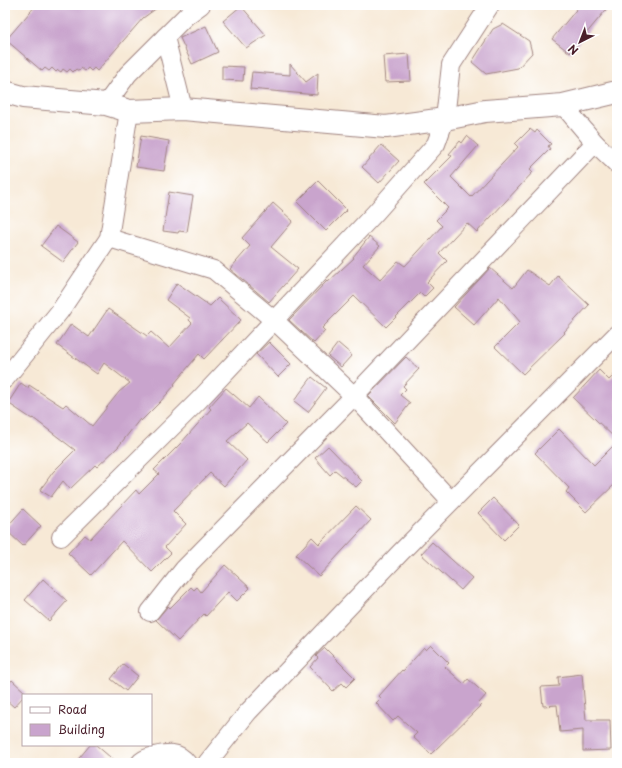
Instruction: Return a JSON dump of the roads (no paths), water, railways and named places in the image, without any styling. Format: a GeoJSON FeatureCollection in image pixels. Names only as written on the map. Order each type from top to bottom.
{"type":"FeatureCollection","features":[{"type":"Feature","properties":{"kind":"street"},"geometry":{"type":"LineString","coordinates":[[106,104],[128,74],[186,16],[201,5]]}},
{"type":"Feature","properties":{"kind":"street"},"geometry":{"type":"LineString","coordinates":[[61,537],[198,401],[275,321],[376,212],[436,144],[445,119],[451,65],[490,5]]}},
{"type":"Feature","properties":{"kind":"street"},"geometry":{"type":"LineString","coordinates":[[165,37],[183,109]]}},
{"type":"Feature","properties":{"kind":"street"},"geometry":{"type":"LineString","coordinates":[[5,92],[23,97],[106,104],[129,111],[183,109],[386,127],[445,119],[485,111],[563,105],[617,92]]}},
{"type":"Feature","properties":{"kind":"street"},"geometry":{"type":"LineString","coordinates":[[563,105],[595,143],[617,164]]}},
{"type":"Feature","properties":{"kind":"street"},"geometry":{"type":"LineString","coordinates":[[5,378],[60,311],[109,238],[129,111]]}},
{"type":"Feature","properties":{"kind":"street"},"geometry":{"type":"LineString","coordinates":[[150,612],[184,569],[354,396],[595,143]]}},
{"type":"Feature","properties":{"kind":"street"},"geometry":{"type":"LineString","coordinates":[[109,238],[214,270],[275,321],[354,396],[451,501]]}},
{"type":"Feature","properties":{"kind":"street"},"geometry":{"type":"LineString","coordinates":[[206,763],[248,712],[451,501],[617,334]]}},
{"type":"Feature","properties":{"kind":"street"},"geometry":{"type":"LineString","coordinates":[[140,763],[144,759],[168,752],[182,756],[187,763]]}}]}
